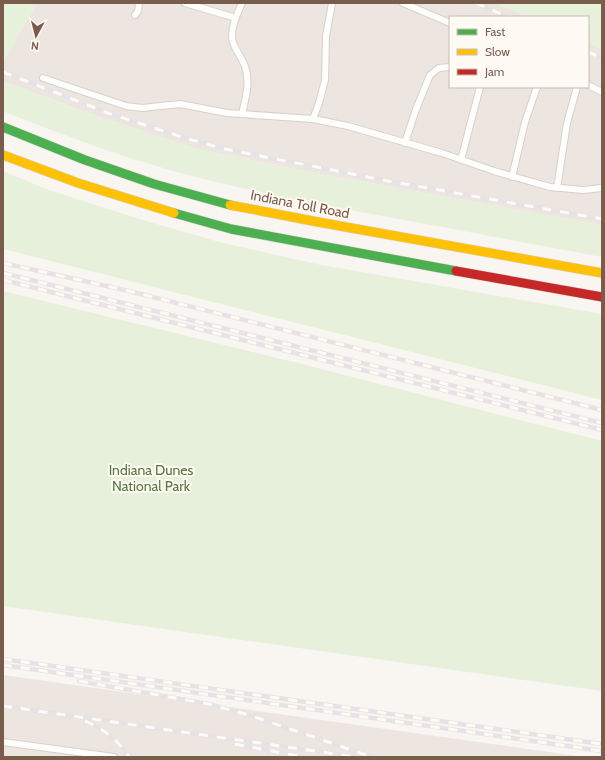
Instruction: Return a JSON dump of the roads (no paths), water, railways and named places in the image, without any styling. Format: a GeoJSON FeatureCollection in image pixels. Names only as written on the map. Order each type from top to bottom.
{"type":"FeatureCollection","features":[{"type":"Feature","properties":{"kind":"highway","name":"Indiana Toll Road"},"geometry":{"type":"LineString","coordinates":[[3,127],[85,160],[154,184],[235,206],[361,234],[602,273]]}},
{"type":"Feature","properties":{"kind":"highway"},"geometry":{"type":"LineString","coordinates":[[3,155],[78,183],[139,203],[231,229],[358,250],[602,297]]}},
{"type":"Feature","properties":{"kind":"lane"},"geometry":{"type":"LineString","coordinates":[[135,15],[138,11],[139,3]]}},
{"type":"Feature","properties":{"kind":"lane"},"geometry":{"type":"LineString","coordinates":[[186,3],[236,18]]}},
{"type":"Feature","properties":{"kind":"lane"},"geometry":{"type":"LineString","coordinates":[[242,3],[232,32],[232,43],[247,71],[248,83],[242,114]]}},
{"type":"Feature","properties":{"kind":"lane"},"geometry":{"type":"LineString","coordinates":[[313,119],[325,80],[326,36],[332,3]]}},
{"type":"Feature","properties":{"kind":"lane"},"geometry":{"type":"LineString","coordinates":[[403,3],[449,23]]}},
{"type":"Feature","properties":{"kind":"lane"},"geometry":{"type":"LineString","coordinates":[[405,143],[430,75],[439,68],[449,67]]}},
{"type":"Feature","properties":{"kind":"lane"},"geometry":{"type":"LineString","coordinates":[[43,78],[126,106],[142,108],[180,104],[227,113],[313,119],[348,126],[512,177],[550,187],[583,190],[602,188]]}},
{"type":"Feature","properties":{"kind":"lane"},"geometry":{"type":"LineString","coordinates":[[589,86],[602,92]]}},
{"type":"Feature","properties":{"kind":"lane"},"geometry":{"type":"LineString","coordinates":[[461,160],[480,88]]}},
{"type":"Feature","properties":{"kind":"lane"},"geometry":{"type":"LineString","coordinates":[[512,177],[525,122],[537,88]]}},
{"type":"Feature","properties":{"kind":"lane"},"geometry":{"type":"LineString","coordinates":[[557,188],[563,146],[577,88]]}},
{"type":"Feature","properties":{"kind":"lane"},"geometry":{"type":"LineString","coordinates":[[3,742],[114,757]]}},
{"type":"Feature","properties":{"kind":"railway"},"geometry":{"type":"LineString","coordinates":[[476,3],[506,16]]}},
{"type":"Feature","properties":{"kind":"railway"},"geometry":{"type":"LineString","coordinates":[[589,52],[602,58]]}},
{"type":"Feature","properties":{"kind":"railway"},"geometry":{"type":"LineString","coordinates":[[3,72],[108,113],[188,139],[225,149],[388,181],[602,219]]}},
{"type":"Feature","properties":{"kind":"railway"},"geometry":{"type":"LineString","coordinates":[[3,263],[129,291],[602,410]]}},
{"type":"Feature","properties":{"kind":"railway"},"geometry":{"type":"LineString","coordinates":[[3,273],[602,423]]}},
{"type":"Feature","properties":{"kind":"railway"},"geometry":{"type":"LineString","coordinates":[[3,280],[602,430]]}},
{"type":"Feature","properties":{"kind":"railway"},"geometry":{"type":"LineString","coordinates":[[3,659],[602,744]]}},
{"type":"Feature","properties":{"kind":"railway"},"geometry":{"type":"LineString","coordinates":[[3,665],[602,751]]}},
{"type":"Feature","properties":{"kind":"railway"},"geometry":{"type":"LineString","coordinates":[[79,681],[209,704],[252,716],[372,757]]}},
{"type":"Feature","properties":{"kind":"railway"},"geometry":{"type":"LineString","coordinates":[[3,706],[356,757]]}},
{"type":"Feature","properties":{"kind":"railway"},"geometry":{"type":"LineString","coordinates":[[85,721],[110,736],[120,745],[129,757]]}},
{"type":"Feature","properties":{"kind":"railway"},"geometry":{"type":"LineString","coordinates":[[235,744],[303,757]]}},
{"type":"Feature","properties":{"kind":"park label","name":"Indiana Dunes National Park"},"geometry":{"type":"Point","coordinates":[151,478]}}]}
